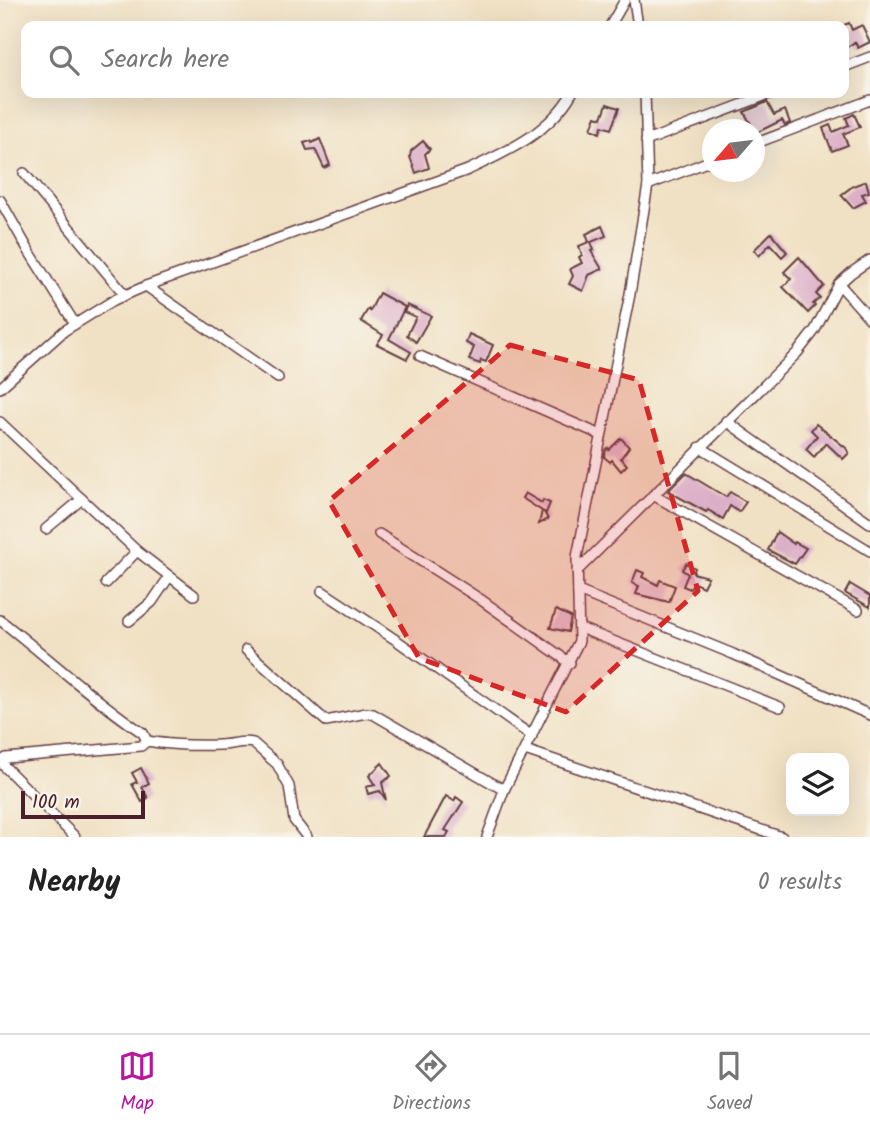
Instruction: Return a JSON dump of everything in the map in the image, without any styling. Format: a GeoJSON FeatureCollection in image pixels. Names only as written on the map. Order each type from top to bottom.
{"type":"FeatureCollection","features":[{"type":"Feature","properties":{"kind":"street"},"geometry":{"type":"LineString","coordinates":[[613,21],[625,0]]}},
{"type":"Feature","properties":{"kind":"street"},"geometry":{"type":"LineString","coordinates":[[634,0],[637,21]]}},
{"type":"Feature","properties":{"kind":"street"},"geometry":{"type":"LineString","coordinates":[[849,65],[870,57]]}},
{"type":"Feature","properties":{"kind":"street"},"geometry":{"type":"LineString","coordinates":[[0,388],[64,331],[125,295],[468,170],[518,146],[546,125],[568,98]]}},
{"type":"Feature","properties":{"kind":"street"},"geometry":{"type":"LineString","coordinates":[[488,837],[504,790],[570,663],[579,640],[577,557],[630,293],[648,184],[645,98]]}},
{"type":"Feature","properties":{"kind":"street"},"geometry":{"type":"LineString","coordinates":[[646,141],[759,98]]}},
{"type":"Feature","properties":{"kind":"street"},"geometry":{"type":"LineString","coordinates":[[765,140],[870,100]]}},
{"type":"Feature","properties":{"kind":"street"},"geometry":{"type":"LineString","coordinates":[[648,184],[702,164]]}},
{"type":"Feature","properties":{"kind":"street"},"geometry":{"type":"LineString","coordinates":[[24,173],[125,295]]}},
{"type":"Feature","properties":{"kind":"street"},"geometry":{"type":"LineString","coordinates":[[0,201],[75,324]]}},
{"type":"Feature","properties":{"kind":"street"},"geometry":{"type":"LineString","coordinates":[[577,571],[797,353],[815,330],[839,284],[851,272],[870,260]]}},
{"type":"Feature","properties":{"kind":"street"},"geometry":{"type":"LineString","coordinates":[[839,284],[870,319]]}},
{"type":"Feature","properties":{"kind":"street"},"geometry":{"type":"LineString","coordinates":[[146,286],[278,378]]}},
{"type":"Feature","properties":{"kind":"street"},"geometry":{"type":"LineString","coordinates":[[420,356],[601,435]]}},
{"type":"Feature","properties":{"kind":"street"},"geometry":{"type":"LineString","coordinates":[[726,421],[870,523]]}},
{"type":"Feature","properties":{"kind":"street"},"geometry":{"type":"LineString","coordinates":[[0,422],[137,551],[194,595]]}},
{"type":"Feature","properties":{"kind":"street"},"geometry":{"type":"LineString","coordinates":[[701,447],[870,551]]}},
{"type":"Feature","properties":{"kind":"street"},"geometry":{"type":"LineString","coordinates":[[653,495],[858,610]]}},
{"type":"Feature","properties":{"kind":"street"},"geometry":{"type":"LineString","coordinates":[[46,529],[82,499]]}},
{"type":"Feature","properties":{"kind":"street"},"geometry":{"type":"LineString","coordinates":[[379,534],[480,599],[570,663]]}},
{"type":"Feature","properties":{"kind":"street"},"geometry":{"type":"LineString","coordinates":[[106,583],[137,551]]}},
{"type":"Feature","properties":{"kind":"street"},"geometry":{"type":"LineString","coordinates":[[129,621],[152,603],[169,577]]}},
{"type":"Feature","properties":{"kind":"street"},"geometry":{"type":"LineString","coordinates":[[322,591],[532,736]]}},
{"type":"Feature","properties":{"kind":"street"},"geometry":{"type":"LineString","coordinates":[[578,591],[733,654],[870,715]]}},
{"type":"Feature","properties":{"kind":"street"},"geometry":{"type":"LineString","coordinates":[[0,620],[93,698],[143,733],[147,741]]}},
{"type":"Feature","properties":{"kind":"street"},"geometry":{"type":"LineString","coordinates":[[580,628],[780,708]]}},
{"type":"Feature","properties":{"kind":"street"},"geometry":{"type":"LineString","coordinates":[[246,650],[326,721],[373,714],[504,790]]}},
{"type":"Feature","properties":{"kind":"street"},"geometry":{"type":"LineString","coordinates":[[75,837],[2,761],[6,758],[141,746],[147,741],[171,745],[221,746],[248,741],[277,764],[289,786],[294,820],[307,837]]}},
{"type":"Feature","properties":{"kind":"street"},"geometry":{"type":"LineString","coordinates":[[525,750],[782,837]]}},
{"type":"Feature","properties":{"kind":"highlighted area"},"geometry":{"type":"Polygon","coordinates":[[[510,345],[639,380],[698,591],[566,712],[419,658],[329,501],[510,345]]]}},
{"type":"Feature","properties":{"kind":"building"},"geometry":{"type":"Polygon","coordinates":[[[849,23],[852,30],[862,25],[870,42],[858,48],[855,42],[849,46],[849,23]]]}},
{"type":"Feature","properties":{"kind":"building"},"geometry":{"type":"Polygon","coordinates":[[[767,102],[774,115],[785,110],[790,123],[785,125],[782,120],[765,128],[765,119],[748,119],[744,112],[767,102]]]}},
{"type":"Feature","properties":{"kind":"building"},"geometry":{"type":"Polygon","coordinates":[[[607,104],[619,108],[611,129],[602,126],[600,133],[591,129],[596,116],[602,118],[607,104]]]}},
{"type":"Feature","properties":{"kind":"building"},"geometry":{"type":"Polygon","coordinates":[[[854,114],[860,127],[843,134],[848,145],[832,151],[823,128],[830,125],[833,132],[849,125],[846,118],[854,114]]]}},
{"type":"Feature","properties":{"kind":"building"},"geometry":{"type":"Polygon","coordinates":[[[320,139],[330,165],[324,168],[315,149],[307,150],[304,143],[320,139]]]}},
{"type":"Feature","properties":{"kind":"building"},"geometry":{"type":"Polygon","coordinates":[[[423,141],[430,149],[425,154],[429,168],[416,173],[410,157],[411,151],[423,141]]]}},
{"type":"Feature","properties":{"kind":"building"},"geometry":{"type":"Polygon","coordinates":[[[866,181],[869,192],[862,194],[866,201],[853,208],[841,195],[866,181]]]}},
{"type":"Feature","properties":{"kind":"building"},"geometry":{"type":"Polygon","coordinates":[[[602,226],[606,236],[591,242],[594,250],[591,251],[602,269],[589,275],[583,291],[569,284],[573,276],[570,269],[582,263],[579,246],[589,242],[586,234],[602,226]]]}},
{"type":"Feature","properties":{"kind":"building"},"geometry":{"type":"Polygon","coordinates":[[[771,233],[787,252],[782,257],[770,244],[759,256],[754,250],[771,233]]]}},
{"type":"Feature","properties":{"kind":"building"},"geometry":{"type":"Polygon","coordinates":[[[799,257],[824,286],[816,294],[820,298],[808,313],[783,287],[791,279],[784,272],[799,257]]]}},
{"type":"Feature","properties":{"kind":"building"},"geometry":{"type":"Polygon","coordinates":[[[379,293],[405,307],[389,339],[411,352],[407,359],[377,344],[383,335],[361,321],[368,309],[370,311],[379,293]]]}},
{"type":"Feature","properties":{"kind":"building"},"geometry":{"type":"Polygon","coordinates":[[[407,305],[431,316],[416,342],[407,335],[416,317],[404,312],[407,305]]]}},
{"type":"Feature","properties":{"kind":"building"},"geometry":{"type":"Polygon","coordinates":[[[469,334],[493,345],[486,362],[481,360],[480,364],[469,360],[474,347],[466,343],[469,334]]]}},
{"type":"Feature","properties":{"kind":"building"},"geometry":{"type":"Polygon","coordinates":[[[816,424],[846,448],[849,453],[843,459],[826,443],[814,457],[806,449],[817,436],[811,430],[816,424]]]}},
{"type":"Feature","properties":{"kind":"building"},"geometry":{"type":"Polygon","coordinates":[[[621,438],[629,447],[621,458],[627,465],[621,471],[612,460],[610,462],[604,457],[606,450],[621,438]]]}},
{"type":"Feature","properties":{"kind":"building"},"geometry":{"type":"Polygon","coordinates":[[[686,473],[726,497],[730,492],[746,502],[739,512],[730,506],[723,519],[708,510],[706,512],[668,491],[686,473]]]}},
{"type":"Feature","properties":{"kind":"building"},"geometry":{"type":"Polygon","coordinates":[[[525,493],[542,503],[543,500],[550,503],[546,513],[544,512],[548,519],[539,524],[542,511],[522,498],[525,493]]]}},
{"type":"Feature","properties":{"kind":"building"},"geometry":{"type":"Polygon","coordinates":[[[777,532],[794,544],[795,542],[806,548],[795,564],[768,550],[777,532]]]}},
{"type":"Feature","properties":{"kind":"building"},"geometry":{"type":"Polygon","coordinates":[[[686,563],[695,568],[693,573],[708,577],[703,587],[694,583],[690,589],[683,586],[688,574],[682,570],[686,563]]]}},
{"type":"Feature","properties":{"kind":"building"},"geometry":{"type":"Polygon","coordinates":[[[637,570],[644,573],[642,577],[658,585],[660,580],[675,586],[669,602],[636,594],[639,586],[632,583],[637,570]]]}},
{"type":"Feature","properties":{"kind":"building"},"geometry":{"type":"Polygon","coordinates":[[[850,584],[870,596],[870,607],[845,593],[850,584]]]}},
{"type":"Feature","properties":{"kind":"building"},"geometry":{"type":"Polygon","coordinates":[[[556,610],[571,617],[568,632],[550,628],[556,610]]]}},
{"type":"Feature","properties":{"kind":"building"},"geometry":{"type":"Polygon","coordinates":[[[382,763],[391,776],[382,783],[386,800],[380,791],[368,794],[366,787],[375,785],[369,776],[382,763]]]}},
{"type":"Feature","properties":{"kind":"building"},"geometry":{"type":"Polygon","coordinates":[[[141,768],[149,783],[142,787],[148,798],[142,802],[132,784],[137,782],[132,773],[141,768]]]}},
{"type":"Feature","properties":{"kind":"building"},"geometry":{"type":"Polygon","coordinates":[[[446,796],[454,801],[456,797],[463,802],[445,830],[449,832],[446,837],[424,837],[446,796]]]}}]}
